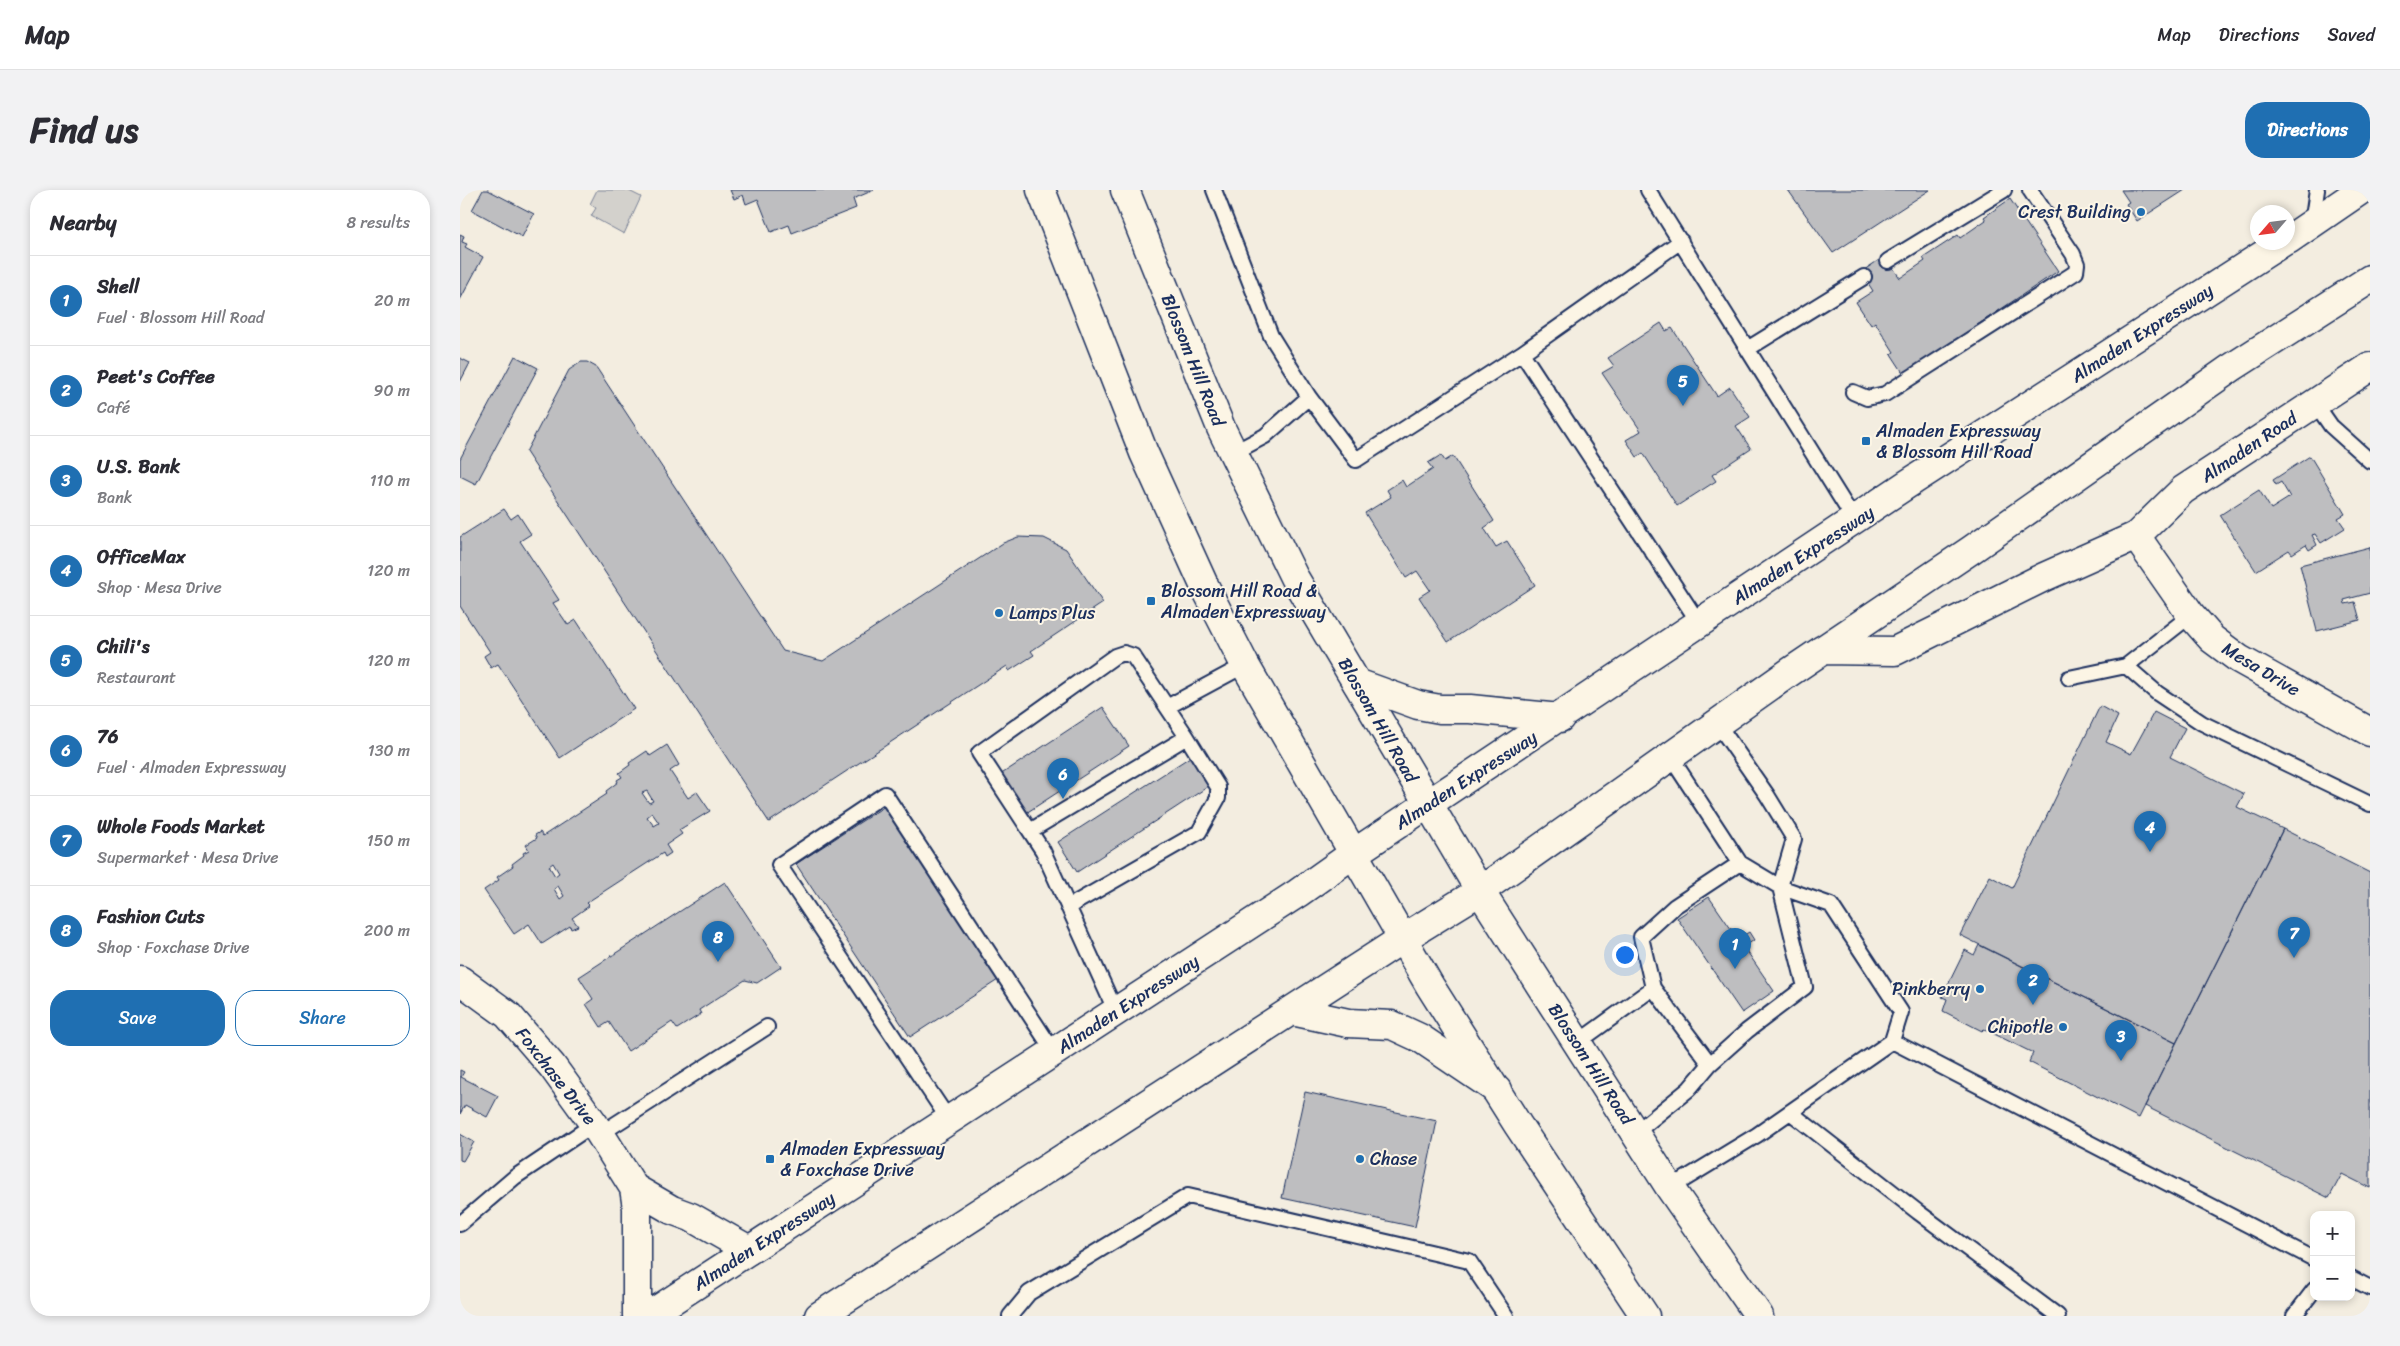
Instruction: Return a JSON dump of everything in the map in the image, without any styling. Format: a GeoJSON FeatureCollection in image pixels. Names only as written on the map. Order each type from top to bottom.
{"type":"FeatureCollection","features":[{"type":"Feature","properties":{"kind":"main road"},"geometry":{"type":"LineString","coordinates":[[1041,190],[1152,470],[1204,585],[1245,665],[1323,798],[1402,939],[1497,1090],[1643,1315]]}},
{"type":"Feature","properties":{"kind":"main road","name":"Blossom Hill Road"},"geometry":{"type":"LineString","coordinates":[[1125,190],[1207,395],[1233,454],[1294,577],[1480,891],[1670,1188],[1759,1316]]}},
{"type":"Feature","properties":{"kind":"main road"},"geometry":{"type":"LineString","coordinates":[[2295,235],[2362,190]]}},
{"type":"Feature","properties":{"kind":"main road","name":"Almaden Expressway"},"geometry":{"type":"LineString","coordinates":[[648,1316],[1298,893],[1353,854],[1560,718],[1906,485],[2271,250]]}},
{"type":"Feature","properties":{"kind":"main road"},"geometry":{"type":"LineString","coordinates":[[819,1316],[1402,939],[1480,891],[1717,723],[1971,550],[2231,368],[2370,279]]}},
{"type":"Feature","properties":{"kind":"main road","name":"Almaden Road"},"geometry":{"type":"LineString","coordinates":[[1822,650],[1896,651],[2044,578],[2136,536],[2183,490],[2370,367]]}},
{"type":"Feature","properties":{"kind":"main road","name":"Mesa Drive"},"geometry":{"type":"LineString","coordinates":[[2136,536],[2191,615],[2212,639],[2239,659],[2370,732]]}},
{"type":"Feature","properties":{"kind":"main road"},"geometry":{"type":"LineString","coordinates":[[1357,683],[1418,705],[1440,710],[1470,709],[1560,718]]}},
{"type":"Feature","properties":{"kind":"main road","name":"Foxchase Drive"},"geometry":{"type":"LineString","coordinates":[[460,980],[508,1015],[552,1066],[597,1129],[634,1188],[637,1208],[637,1316]]}},
{"type":"Feature","properties":{"kind":"main road"},"geometry":{"type":"LineString","coordinates":[[1292,1010],[1348,1023],[1392,1025],[1420,1038],[1497,1090]]}},
{"type":"Feature","properties":{"kind":"main road","name":"Foxchase Drive"},"geometry":{"type":"LineString","coordinates":[[634,1188],[672,1210],[691,1217],[748,1250]]}},
{"type":"Feature","properties":{"kind":"lane"},"geometry":{"type":"LineString","coordinates":[[1214,190],[1271,336],[1309,397],[1356,460],[1522,353],[1681,242]]}},
{"type":"Feature","properties":{"kind":"lane"},"geometry":{"type":"LineString","coordinates":[[1648,190],[1749,348],[1855,521]]}},
{"type":"Feature","properties":{"kind":"lane"},"geometry":{"type":"LineString","coordinates":[[1888,261],[2004,190]]}},
{"type":"Feature","properties":{"kind":"lane"},"geometry":{"type":"LineString","coordinates":[[1853,392],[1867,398],[1885,394],[2076,272],[2077,264],[2072,254],[2030,190]]}},
{"type":"Feature","properties":{"kind":"lane"},"geometry":{"type":"LineString","coordinates":[[2312,224],[2317,190]]}},
{"type":"Feature","properties":{"kind":"lane"},"geometry":{"type":"LineString","coordinates":[[1749,348],[1864,277]]}},
{"type":"Feature","properties":{"kind":"lane"},"geometry":{"type":"LineString","coordinates":[[1522,353],[1699,623]]}},
{"type":"Feature","properties":{"kind":"lane"},"geometry":{"type":"LineString","coordinates":[[1233,454],[1265,436],[1309,397]]}},
{"type":"Feature","properties":{"kind":"lane"},"geometry":{"type":"LineString","coordinates":[[2315,403],[2331,426],[2370,460]]}},
{"type":"Feature","properties":{"kind":"lane"},"geometry":{"type":"LineString","coordinates":[[2069,678],[2126,666],[2191,615]]}},
{"type":"Feature","properties":{"kind":"lane"},"geometry":{"type":"LineString","coordinates":[[1068,907],[1199,832],[1218,798],[1218,787],[1187,737],[1133,656],[1124,653],[1115,656],[979,754],[1043,851],[1068,907],[1116,1012]]}},
{"type":"Feature","properties":{"kind":"lane"},"geometry":{"type":"LineString","coordinates":[[1167,707],[1245,665]]}},
{"type":"Feature","properties":{"kind":"lane"},"geometry":{"type":"LineString","coordinates":[[2126,666],[2157,693],[2202,723],[2370,804]]}},
{"type":"Feature","properties":{"kind":"lane"},"geometry":{"type":"LineString","coordinates":[[1635,1133],[1689,1089],[1710,1064],[1747,1031],[1805,987],[1780,887],[1794,839],[1767,795],[1717,723]]}},
{"type":"Feature","properties":{"kind":"lane"},"geometry":{"type":"LineString","coordinates":[[1030,831],[1187,737]]}},
{"type":"Feature","properties":{"kind":"lane"},"geometry":{"type":"LineString","coordinates":[[1670,756],[1740,863],[1780,887],[1830,905],[1901,1012],[1892,1042],[1790,1112],[1670,1188]]}},
{"type":"Feature","properties":{"kind":"lane"},"geometry":{"type":"LineString","coordinates":[[949,1120],[779,865],[885,794],[1054,1052]]}},
{"type":"Feature","properties":{"kind":"lane"},"geometry":{"type":"LineString","coordinates":[[1710,1064],[1653,988],[1642,937],[1675,906],[1740,863]]}},
{"type":"Feature","properties":{"kind":"lane"},"geometry":{"type":"LineString","coordinates":[[1577,1043],[1653,988]]}},
{"type":"Feature","properties":{"kind":"lane"},"geometry":{"type":"LineString","coordinates":[[460,1224],[515,1177],[767,1027]]}},
{"type":"Feature","properties":{"kind":"lane"},"geometry":{"type":"LineString","coordinates":[[1892,1042],[2310,1257]]}},
{"type":"Feature","properties":{"kind":"lane"},"geometry":{"type":"LineString","coordinates":[[1790,1112],[1918,1212],[2058,1316]]}},
{"type":"Feature","properties":{"kind":"lane"},"geometry":{"type":"LineString","coordinates":[[1010,1316],[1029,1293],[1188,1196],[1469,1261],[1506,1316]]}},
{"type":"Feature","properties":{"kind":"lane"},"geometry":{"type":"LineString","coordinates":[[2355,1280],[2370,1288]]}},
{"type":"Feature","properties":{"kind":"lane"},"geometry":{"type":"LineString","coordinates":[[2294,1316],[2310,1295]]}},
{"type":"Feature","properties":{"kind":"shaded area"},"geometry":{"type":"Polygon","coordinates":[[[597,190],[627,190],[641,197],[624,234],[591,216],[596,208],[590,204],[597,190]]]}},
{"type":"Feature","properties":{"kind":"building"},"geometry":{"type":"Polygon","coordinates":[[[483,190],[488,190],[534,214],[522,237],[472,210],[483,190]]]}},
{"type":"Feature","properties":{"kind":"building"},"geometry":{"type":"Polygon","coordinates":[[[730,190],[874,190],[853,199],[856,208],[792,233],[789,225],[771,232],[758,199],[746,204],[743,195],[734,199],[730,190]]]}},
{"type":"Feature","properties":{"kind":"building"},"geometry":{"type":"Polygon","coordinates":[[[1788,190],[1930,190],[1833,253],[1788,190]]]}},
{"type":"Feature","properties":{"kind":"building","name":"Crest Building"},"geometry":{"type":"Polygon","coordinates":[[[2121,190],[2185,190],[2137,221],[2126,204],[2129,202],[2121,190]]]}},
{"type":"Feature","properties":{"kind":"building"},"geometry":{"type":"Polygon","coordinates":[[[2010,199],[2058,271],[1904,374],[1891,354],[1894,352],[1875,322],[1871,325],[1856,302],[1873,291],[1861,272],[1885,256],[1900,278],[1925,261],[1923,258],[1958,235],[1960,238],[1986,220],[1984,217],[2010,199]]]}},
{"type":"Feature","properties":{"kind":"building"},"geometry":{"type":"Polygon","coordinates":[[[460,234],[464,236],[462,242],[467,244],[465,247],[483,257],[460,300],[460,234]]]}},
{"type":"Feature","properties":{"kind":"building"},"geometry":{"type":"Polygon","coordinates":[[[1661,323],[1666,331],[1672,328],[1717,396],[1730,387],[1750,417],[1736,426],[1751,449],[1712,475],[1716,481],[1677,506],[1643,453],[1637,457],[1626,440],[1641,431],[1602,373],[1614,366],[1608,358],[1661,323]]]}},
{"type":"Feature","properties":{"kind":"building"},"geometry":{"type":"Polygon","coordinates":[[[515,356],[538,368],[476,484],[460,476],[460,459],[515,356]]]}},
{"type":"Feature","properties":{"kind":"building"},"geometry":{"type":"Polygon","coordinates":[[[460,358],[470,363],[460,382],[460,358]]]}},
{"type":"Feature","properties":{"kind":"building"},"geometry":{"type":"Polygon","coordinates":[[[581,362],[587,362],[596,367],[783,651],[823,661],[1003,543],[1018,537],[1044,538],[1066,549],[1103,603],[1031,651],[1034,655],[1009,671],[1007,666],[769,822],[526,452],[569,370],[581,362]]]}},
{"type":"Feature","properties":{"kind":"building"},"geometry":{"type":"Polygon","coordinates":[[[1441,455],[1445,461],[1453,456],[1494,521],[1484,528],[1496,547],[1507,541],[1535,585],[1448,642],[1419,597],[1430,590],[1417,571],[1406,578],[1365,513],[1391,497],[1387,490],[1402,480],[1406,487],[1433,469],[1428,463],[1441,455]]]}},
{"type":"Feature","properties":{"kind":"building"},"geometry":{"type":"Polygon","coordinates":[[[2310,456],[2345,514],[2338,518],[2345,528],[2321,543],[2315,534],[2312,535],[2317,545],[2309,550],[2306,545],[2292,554],[2289,550],[2256,571],[2220,515],[2259,490],[2271,509],[2290,497],[2281,482],[2276,485],[2273,480],[2310,456]]]}},
{"type":"Feature","properties":{"kind":"building"},"geometry":{"type":"Polygon","coordinates":[[[504,509],[511,519],[518,514],[531,534],[520,541],[559,600],[553,603],[568,625],[576,620],[634,709],[560,758],[498,664],[491,668],[484,656],[490,652],[460,606],[460,537],[504,509]]]}},
{"type":"Feature","properties":{"kind":"building"},"geometry":{"type":"Polygon","coordinates":[[[2370,547],[2370,593],[2344,600],[2345,604],[2355,602],[2360,620],[2317,631],[2300,565],[2370,547]]]}},
{"type":"Feature","properties":{"kind":"building"},"geometry":{"type":"Polygon","coordinates":[[[2100,706],[2118,716],[2106,742],[2131,754],[2154,712],[2185,728],[2170,757],[2244,794],[2237,807],[2283,829],[2176,1043],[1960,935],[1990,876],[2012,888],[2100,706]]]}},
{"type":"Feature","properties":{"kind":"building"},"geometry":{"type":"Polygon","coordinates":[[[1103,707],[1129,746],[1023,815],[997,777],[1103,707]]]}},
{"type":"Feature","properties":{"kind":"building"},"geometry":{"type":"Polygon","coordinates":[[[667,745],[679,765],[670,771],[688,798],[697,792],[710,811],[679,830],[682,834],[666,845],[671,853],[665,857],[663,853],[586,903],[589,906],[572,918],[578,926],[571,929],[570,926],[542,944],[529,924],[514,934],[484,890],[499,880],[497,877],[513,866],[512,864],[524,855],[523,853],[529,850],[526,845],[537,838],[535,835],[540,832],[543,836],[607,794],[606,791],[618,782],[617,780],[622,777],[619,773],[630,765],[629,763],[647,751],[650,756],[667,745]],[[647,791],[642,793],[649,803],[653,801],[647,791]],[[652,813],[647,817],[654,826],[659,823],[652,813]],[[553,863],[549,866],[555,876],[559,873],[553,863]],[[558,886],[554,889],[560,899],[564,896],[558,886]]]}},
{"type":"Feature","properties":{"kind":"building"},"geometry":{"type":"Polygon","coordinates":[[[1190,757],[1209,786],[1077,872],[1058,842],[1190,757]]]}},
{"type":"Feature","properties":{"kind":"building"},"geometry":{"type":"Polygon","coordinates":[[[885,806],[998,980],[910,1037],[796,864],[885,806]]]}},
{"type":"Feature","properties":{"kind":"building"},"geometry":{"type":"Polygon","coordinates":[[[2283,829],[2370,873],[2370,1188],[2342,1174],[2329,1198],[2145,1106],[2283,829]]]}},
{"type":"Feature","properties":{"kind":"building"},"geometry":{"type":"Polygon","coordinates":[[[725,882],[781,967],[757,983],[745,980],[699,1010],[701,1014],[677,1029],[672,1022],[628,1051],[609,1022],[601,1027],[586,1004],[593,999],[579,977],[725,882]]]}},
{"type":"Feature","properties":{"kind":"building"},"geometry":{"type":"Polygon","coordinates":[[[1709,897],[1738,939],[1749,932],[1754,940],[1744,947],[1774,991],[1742,1013],[1677,918],[1709,897]]]}},
{"type":"Feature","properties":{"kind":"building"},"geometry":{"type":"Polygon","coordinates":[[[1979,945],[2176,1043],[2139,1118],[2029,1062],[2033,1053],[1984,1029],[1982,1031],[1943,1011],[1947,999],[1942,997],[1965,950],[1974,955],[1979,945]]]}},
{"type":"Feature","properties":{"kind":"building"},"geometry":{"type":"Polygon","coordinates":[[[460,1070],[464,1072],[461,1077],[498,1096],[487,1117],[465,1105],[460,1114],[460,1070]]]}},
{"type":"Feature","properties":{"kind":"building","name":"Chase"},"geometry":{"type":"Polygon","coordinates":[[[1305,1092],[1437,1121],[1415,1227],[1282,1198],[1305,1092]]]}},
{"type":"Feature","properties":{"kind":"building"},"geometry":{"type":"Polygon","coordinates":[[[460,1134],[474,1142],[463,1161],[460,1160],[460,1134]]]}},
{"type":"Feature","properties":{"kind":"place","name":"Crest Building"},"geometry":{"type":"Point","coordinates":[2141,212]}},
{"type":"Feature","properties":{"kind":"place","name":"Chili's"},"geometry":{"type":"Point","coordinates":[1683,406]}},
{"type":"Feature","properties":{"kind":"place","name":"Almaden Expressway & Blossom Hill Road"},"geometry":{"type":"Point","coordinates":[1866,441]}},
{"type":"Feature","properties":{"kind":"place","name":"Blossom Hill Road & Almaden Expressway"},"geometry":{"type":"Point","coordinates":[1151,601]}},
{"type":"Feature","properties":{"kind":"place","name":"Lamps Plus"},"geometry":{"type":"Point","coordinates":[999,613]}},
{"type":"Feature","properties":{"kind":"place","name":"76"},"geometry":{"type":"Point","coordinates":[1063,799]}},
{"type":"Feature","properties":{"kind":"place","name":"OfficeMax"},"geometry":{"type":"Point","coordinates":[2150,852]}},
{"type":"Feature","properties":{"kind":"place","name":"Whole Foods Market"},"geometry":{"type":"Point","coordinates":[2294,958]}},
{"type":"Feature","properties":{"kind":"place","name":"Fashion Cuts"},"geometry":{"type":"Point","coordinates":[718,962]}},
{"type":"Feature","properties":{"kind":"place","name":"Shell"},"geometry":{"type":"Point","coordinates":[1735,969]}},
{"type":"Feature","properties":{"kind":"place","name":"Pinkberry"},"geometry":{"type":"Point","coordinates":[1980,989]}},
{"type":"Feature","properties":{"kind":"place","name":"Peet's Coffee"},"geometry":{"type":"Point","coordinates":[2033,1005]}},
{"type":"Feature","properties":{"kind":"place","name":"Chipotle"},"geometry":{"type":"Point","coordinates":[2063,1027]}},
{"type":"Feature","properties":{"kind":"place","name":"U.S. Bank"},"geometry":{"type":"Point","coordinates":[2121,1061]}},
{"type":"Feature","properties":{"kind":"place","name":"Almaden Expressway & Foxchase Drive"},"geometry":{"type":"Point","coordinates":[770,1159]}},
{"type":"Feature","properties":{"kind":"place","name":"Chase"},"geometry":{"type":"Point","coordinates":[1360,1159]}}]}
